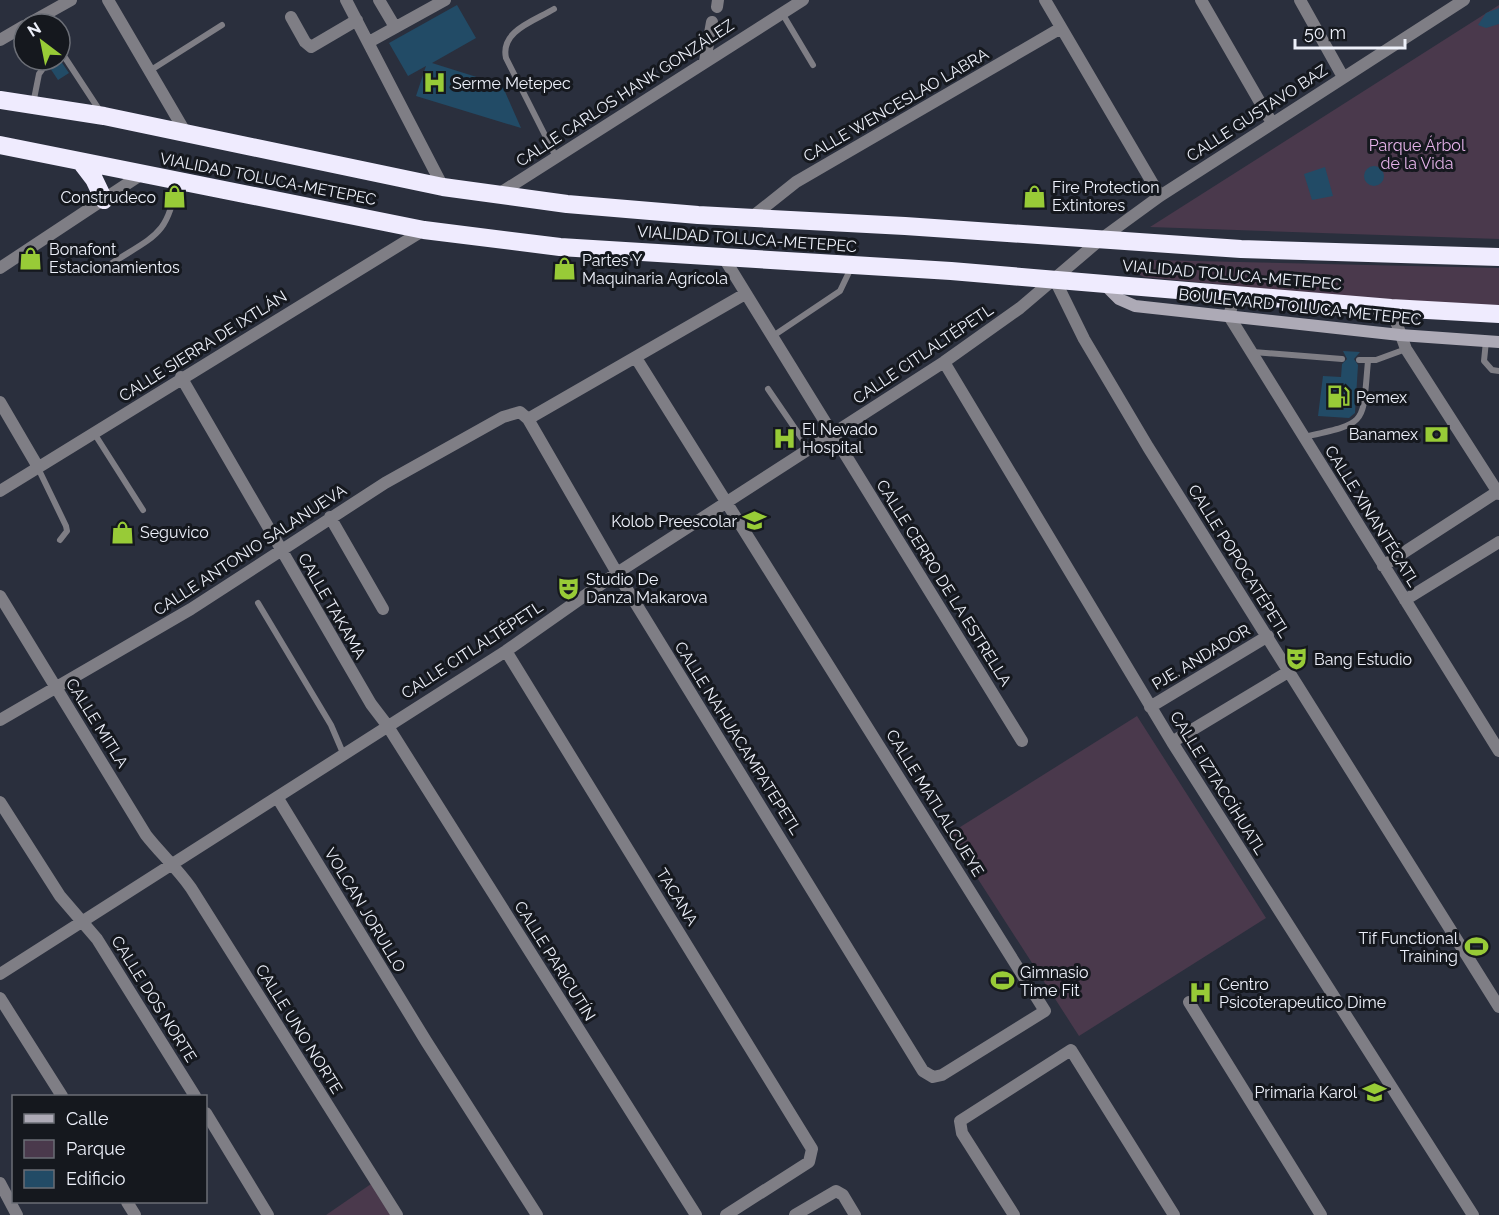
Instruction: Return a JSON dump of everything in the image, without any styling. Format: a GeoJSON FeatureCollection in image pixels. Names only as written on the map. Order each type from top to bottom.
{"type":"FeatureCollection","features":[{"type":"Feature","properties":{"kind":"highway","name":"VIALIDAD TOLUCA-METEPEC"},"geometry":{"type":"LineString","coordinates":[[0,100],[104,116],[187,135],[496,196],[698,215],[752,216],[1241,249],[1499,256]]}},
{"type":"Feature","properties":{"kind":"highway","name":"VIALIDAD TOLUCA-METEPEC"},"geometry":{"type":"LineString","coordinates":[[0,145],[424,230],[560,247],[852,265],[1391,308],[1499,314]]}},
{"type":"Feature","properties":{"kind":"highway"},"geometry":{"type":"LineString","coordinates":[[81,162],[94,179],[104,200]]}},
{"type":"Feature","properties":{"kind":"main road","name":"BOULEVARD TOLUCA-METEPEC"},"geometry":{"type":"LineString","coordinates":[[1105,285],[1119,299],[1134,306],[1400,335],[1499,342]]}},
{"type":"Feature","properties":{"kind":"street"},"geometry":{"type":"LineString","coordinates":[[52,12],[71,0]]}},
{"type":"Feature","properties":{"kind":"street"},"geometry":{"type":"LineString","coordinates":[[108,0],[187,135]]}},
{"type":"Feature","properties":{"kind":"street"},"geometry":{"type":"LineString","coordinates":[[346,0],[443,187]]}},
{"type":"Feature","properties":{"kind":"street"},"geometry":{"type":"LineString","coordinates":[[379,0],[395,27]]}},
{"type":"Feature","properties":{"kind":"street"},"geometry":{"type":"LineString","coordinates":[[369,42],[445,0]]}},
{"type":"Feature","properties":{"kind":"street","name":"CALLE CARLOS HANK GONZÁLEZ"},"geometry":{"type":"LineString","coordinates":[[496,196],[803,0]]}},
{"type":"Feature","properties":{"kind":"street"},"geometry":{"type":"LineString","coordinates":[[1045,0],[1160,196]]}},
{"type":"Feature","properties":{"kind":"street"},"geometry":{"type":"LineString","coordinates":[[1201,0],[1272,123]]}},
{"type":"Feature","properties":{"kind":"street"},"geometry":{"type":"LineString","coordinates":[[1300,0],[1343,77]]}},
{"type":"Feature","properties":{"kind":"street","name":"CALLE GUSTAVO BAZ"},"geometry":{"type":"LineString","coordinates":[[1101,239],[1160,196],[1343,77],[1448,4],[1464,0]]}},
{"type":"Feature","properties":{"kind":"street"},"geometry":{"type":"LineString","coordinates":[[291,17],[305,42],[311,47],[357,20]]}},
{"type":"Feature","properties":{"kind":"street"},"geometry":{"type":"LineString","coordinates":[[705,61],[712,22]]}},
{"type":"Feature","properties":{"kind":"street","name":"CALLE WENCESLAO LABRA"},"geometry":{"type":"LineString","coordinates":[[752,216],[795,182],[1061,28]]}},
{"type":"Feature","properties":{"kind":"street"},"geometry":{"type":"LineString","coordinates":[[0,268],[142,174]]}},
{"type":"Feature","properties":{"kind":"street","name":"CALLE SIERRA DE IXTLÁN"},"geometry":{"type":"LineString","coordinates":[[0,491],[181,377],[424,230]]}},
{"type":"Feature","properties":{"kind":"street","name":"CALLE CITLALTÉPETL"},"geometry":{"type":"LineString","coordinates":[[0,974],[506,651],[617,573],[944,362],[1055,280],[1101,239]]}},
{"type":"Feature","properties":{"kind":"street","name":"CALLE CERRO DE LA ESTRELLA"},"geometry":{"type":"LineString","coordinates":[[724,258],[1022,741]]}},
{"type":"Feature","properties":{"kind":"street","name":"CALLE POPOCATÉPETL"},"geometry":{"type":"LineString","coordinates":[[1055,280],[1084,339],[1148,447],[1499,1007]]}},
{"type":"Feature","properties":{"kind":"street","name":"CALLE ANTONIO SALANUEVA"},"geometry":{"type":"LineString","coordinates":[[0,720],[191,609],[385,483],[503,417],[524,416],[636,358],[745,294]]}},
{"type":"Feature","properties":{"kind":"street"},"geometry":{"type":"LineString","coordinates":[[1230,316],[1235,295]]}},
{"type":"Feature","properties":{"kind":"street"},"geometry":{"type":"LineString","coordinates":[[1383,566],[1498,493],[1406,349],[1391,308]]}},
{"type":"Feature","properties":{"kind":"street","name":"CALLE XINANTÉCATL"},"geometry":{"type":"LineString","coordinates":[[1230,316],[1499,751]]}},
{"type":"Feature","properties":{"kind":"street"},"geometry":{"type":"LineString","coordinates":[[636,358],[726,503]]}},
{"type":"Feature","properties":{"kind":"street","name":"CALLE IZTACCÍHUATL"},"geometry":{"type":"LineString","coordinates":[[944,362],[1150,707],[1473,1215]]}},
{"type":"Feature","properties":{"kind":"street","name":"CALLE TAKAMA"},"geometry":{"type":"LineString","coordinates":[[181,377],[337,648],[387,725]]}},
{"type":"Feature","properties":{"kind":"street"},"geometry":{"type":"LineString","coordinates":[[0,402],[38,467]]}},
{"type":"Feature","properties":{"kind":"street","name":"CALLE NAHUACAMPATEPETL"},"geometry":{"type":"LineString","coordinates":[[524,416],[617,573],[923,1071],[933,1077]]}},
{"type":"Feature","properties":{"kind":"street","name":"CALLE MATLALCUEYE"},"geometry":{"type":"LineString","coordinates":[[726,503],[1045,1011],[942,1075],[933,1077]]}},
{"type":"Feature","properties":{"kind":"street"},"geometry":{"type":"LineString","coordinates":[[330,517],[383,609]]}},
{"type":"Feature","properties":{"kind":"street"},"geometry":{"type":"LineString","coordinates":[[1405,600],[1499,542]]}},
{"type":"Feature","properties":{"kind":"street","name":"CALLE MITLA"},"geometry":{"type":"LineString","coordinates":[[0,596],[146,835],[171,863]]}},
{"type":"Feature","properties":{"kind":"street","name":"PJE. ANDADOR"},"geometry":{"type":"LineString","coordinates":[[1150,707],[1268,636]]}},
{"type":"Feature","properties":{"kind":"street","name":"TACANA"},"geometry":{"type":"LineString","coordinates":[[506,651],[802,1129],[812,1149],[809,1162],[726,1215]]}},
{"type":"Feature","properties":{"kind":"street"},"geometry":{"type":"LineString","coordinates":[[1172,742],[1288,672]]}},
{"type":"Feature","properties":{"kind":"street","name":"CALLE PARICUTÍN"},"geometry":{"type":"LineString","coordinates":[[387,725],[696,1215]]}},
{"type":"Feature","properties":{"kind":"street","name":"VOLCAN JORULLO"},"geometry":{"type":"LineString","coordinates":[[277,796],[426,1041],[537,1215]]}},
{"type":"Feature","properties":{"kind":"street","name":"CALLE DOS NORTE"},"geometry":{"type":"LineString","coordinates":[[0,802],[54,888],[107,955],[194,1095]]}},
{"type":"Feature","properties":{"kind":"street","name":"CALLE UNO NORTE"},"geometry":{"type":"LineString","coordinates":[[171,863],[191,888],[397,1215]]}},
{"type":"Feature","properties":{"kind":"street"},"geometry":{"type":"LineString","coordinates":[[0,998],[61,1095]]}},
{"type":"Feature","properties":{"kind":"street"},"geometry":{"type":"LineString","coordinates":[[1189,1002],[1321,1215]]}},
{"type":"Feature","properties":{"kind":"street"},"geometry":{"type":"LineString","coordinates":[[1014,1215],[962,1133],[959,1125],[961,1119],[1071,1050],[1174,1215]]}},
{"type":"Feature","properties":{"kind":"street"},"geometry":{"type":"LineString","coordinates":[[207,1115],[268,1215]]}},
{"type":"Feature","properties":{"kind":"street"},"geometry":{"type":"LineString","coordinates":[[0,1183],[17,1215]]}},
{"type":"Feature","properties":{"kind":"street"},"geometry":{"type":"LineString","coordinates":[[795,1215],[836,1191],[843,1195],[855,1215]]}},
{"type":"Feature","properties":{"kind":"lane"},"geometry":{"type":"LineString","coordinates":[[554,9],[512,34],[505,41],[504,48],[506,58],[556,157]]}},
{"type":"Feature","properties":{"kind":"lane"},"geometry":{"type":"LineString","coordinates":[[782,13],[813,66]]}},
{"type":"Feature","properties":{"kind":"lane"},"geometry":{"type":"LineString","coordinates":[[151,70],[222,25]]}},
{"type":"Feature","properties":{"kind":"lane"},"geometry":{"type":"LineString","coordinates":[[72,68],[104,116]]}},
{"type":"Feature","properties":{"kind":"lane"},"geometry":{"type":"LineString","coordinates":[[33,105],[40,72]]}},
{"type":"Feature","properties":{"kind":"lane"},"geometry":{"type":"LineString","coordinates":[[112,262],[164,227],[171,212],[177,181]]}},
{"type":"Feature","properties":{"kind":"lane"},"geometry":{"type":"LineString","coordinates":[[772,337],[840,291],[852,265]]}},
{"type":"Feature","properties":{"kind":"lane"},"geometry":{"type":"LineString","coordinates":[[1486,340],[1484,361],[1492,370],[1499,371]]}},
{"type":"Feature","properties":{"kind":"lane"},"geometry":{"type":"LineString","coordinates":[[1359,360],[1368,361],[1406,349]]}},
{"type":"Feature","properties":{"kind":"lane"},"geometry":{"type":"LineString","coordinates":[[1252,352],[1342,359]]}},
{"type":"Feature","properties":{"kind":"lane"},"geometry":{"type":"LineString","coordinates":[[1304,437],[1349,427],[1357,421],[1364,404],[1368,361]]}},
{"type":"Feature","properties":{"kind":"lane"},"geometry":{"type":"LineString","coordinates":[[768,389],[809,450]]}},
{"type":"Feature","properties":{"kind":"lane"},"geometry":{"type":"LineString","coordinates":[[94,433],[143,510]]}},
{"type":"Feature","properties":{"kind":"lane"},"geometry":{"type":"LineString","coordinates":[[38,467],[66,526],[67,531],[60,540]]}},
{"type":"Feature","properties":{"kind":"lane"},"geometry":{"type":"LineString","coordinates":[[258,603],[331,725],[343,753]]}},
{"type":"Feature","properties":{"kind":"green space","name":"Parque Árbol de la Vida"},"geometry":{"type":"Polygon","coordinates":[[[1499,5],[1499,239],[1150,227],[1499,5]]]}},
{"type":"Feature","properties":{"kind":"green space"},"geometry":{"type":"Polygon","coordinates":[[[1151,260],[1499,268],[1499,312],[1144,277],[1134,272],[1136,262],[1151,260]]]}},
{"type":"Feature","properties":{"kind":"green space"},"geometry":{"type":"Polygon","coordinates":[[[1137,716],[1266,918],[1079,1036],[949,834],[1137,716]]]}},
{"type":"Feature","properties":{"kind":"green space"},"geometry":{"type":"Polygon","coordinates":[[[371,1184],[391,1215],[326,1215],[371,1184]]]}},
{"type":"Feature","properties":{"kind":"building"},"geometry":{"type":"Polygon","coordinates":[[[457,5],[476,38],[432,63],[502,85],[521,128],[416,96],[426,66],[408,76],[389,43],[457,5]]]}},
{"type":"Feature","properties":{"kind":"building"},"geometry":{"type":"Polygon","coordinates":[[[1499,8],[1499,24],[1486,28],[1478,25],[1486,13],[1499,8]]]}},
{"type":"Feature","properties":{"kind":"building"},"geometry":{"type":"Polygon","coordinates":[[[53,72],[68,72],[69,73],[58,80],[53,72]]]}},
{"type":"Feature","properties":{"kind":"building"},"geometry":{"type":"Polygon","coordinates":[[[1374,166],[1381,169],[1384,176],[1381,183],[1374,186],[1367,183],[1364,176],[1367,169],[1374,166]]]}},
{"type":"Feature","properties":{"kind":"building"},"geometry":{"type":"Polygon","coordinates":[[[1325,167],[1333,196],[1312,200],[1304,174],[1325,167]]]}},
{"type":"Feature","properties":{"kind":"building","name":"Pemex"},"geometry":{"type":"Polygon","coordinates":[[[1343,351],[1360,352],[1354,359],[1358,365],[1355,413],[1349,418],[1318,416],[1323,376],[1341,377],[1342,364],[1347,359],[1343,351]]]}},
{"type":"Feature","properties":{"kind":"place","name":"Serme Metepec"},"geometry":{"type":"Point","coordinates":[434,83]}},
{"type":"Feature","properties":{"kind":"place","name":"Fire Protection Extintores"},"geometry":{"type":"Point","coordinates":[1034,196]}},
{"type":"Feature","properties":{"kind":"place","name":"Construdeco"},"geometry":{"type":"Point","coordinates":[174,197]}},
{"type":"Feature","properties":{"kind":"place","name":"Bonafont Estacionamientos"},"geometry":{"type":"Point","coordinates":[31,258]}},
{"type":"Feature","properties":{"kind":"place","name":"Partes Y Maquinaria Agrícola"},"geometry":{"type":"Point","coordinates":[564,269]}},
{"type":"Feature","properties":{"kind":"place","name":"Pemex"},"geometry":{"type":"Point","coordinates":[1338,397]}},
{"type":"Feature","properties":{"kind":"place","name":"Banamex"},"geometry":{"type":"Point","coordinates":[1436,434]}},
{"type":"Feature","properties":{"kind":"place","name":"El Nevado Hospital"},"geometry":{"type":"Point","coordinates":[784,438]}},
{"type":"Feature","properties":{"kind":"place","name":"Kolob Preescolar"},"geometry":{"type":"Point","coordinates":[755,521]}},
{"type":"Feature","properties":{"kind":"place","name":"Seguvico"},"geometry":{"type":"Point","coordinates":[122,532]}},
{"type":"Feature","properties":{"kind":"place","name":"Studio De Danza Makarova"},"geometry":{"type":"Point","coordinates":[568,588]}},
{"type":"Feature","properties":{"kind":"place","name":"Bang Estudio"},"geometry":{"type":"Point","coordinates":[1296,659]}},
{"type":"Feature","properties":{"kind":"place","name":"Tif Functional Training"},"geometry":{"type":"Point","coordinates":[1476,947]}},
{"type":"Feature","properties":{"kind":"place","name":"Gimnasio Time Fit"},"geometry":{"type":"Point","coordinates":[1002,981]}},
{"type":"Feature","properties":{"kind":"place","name":"Centro Psicoterapeutico Dime"},"geometry":{"type":"Point","coordinates":[1201,993]}},
{"type":"Feature","properties":{"kind":"place","name":"Primaria Karol"},"geometry":{"type":"Point","coordinates":[1375,1092]}}]}
